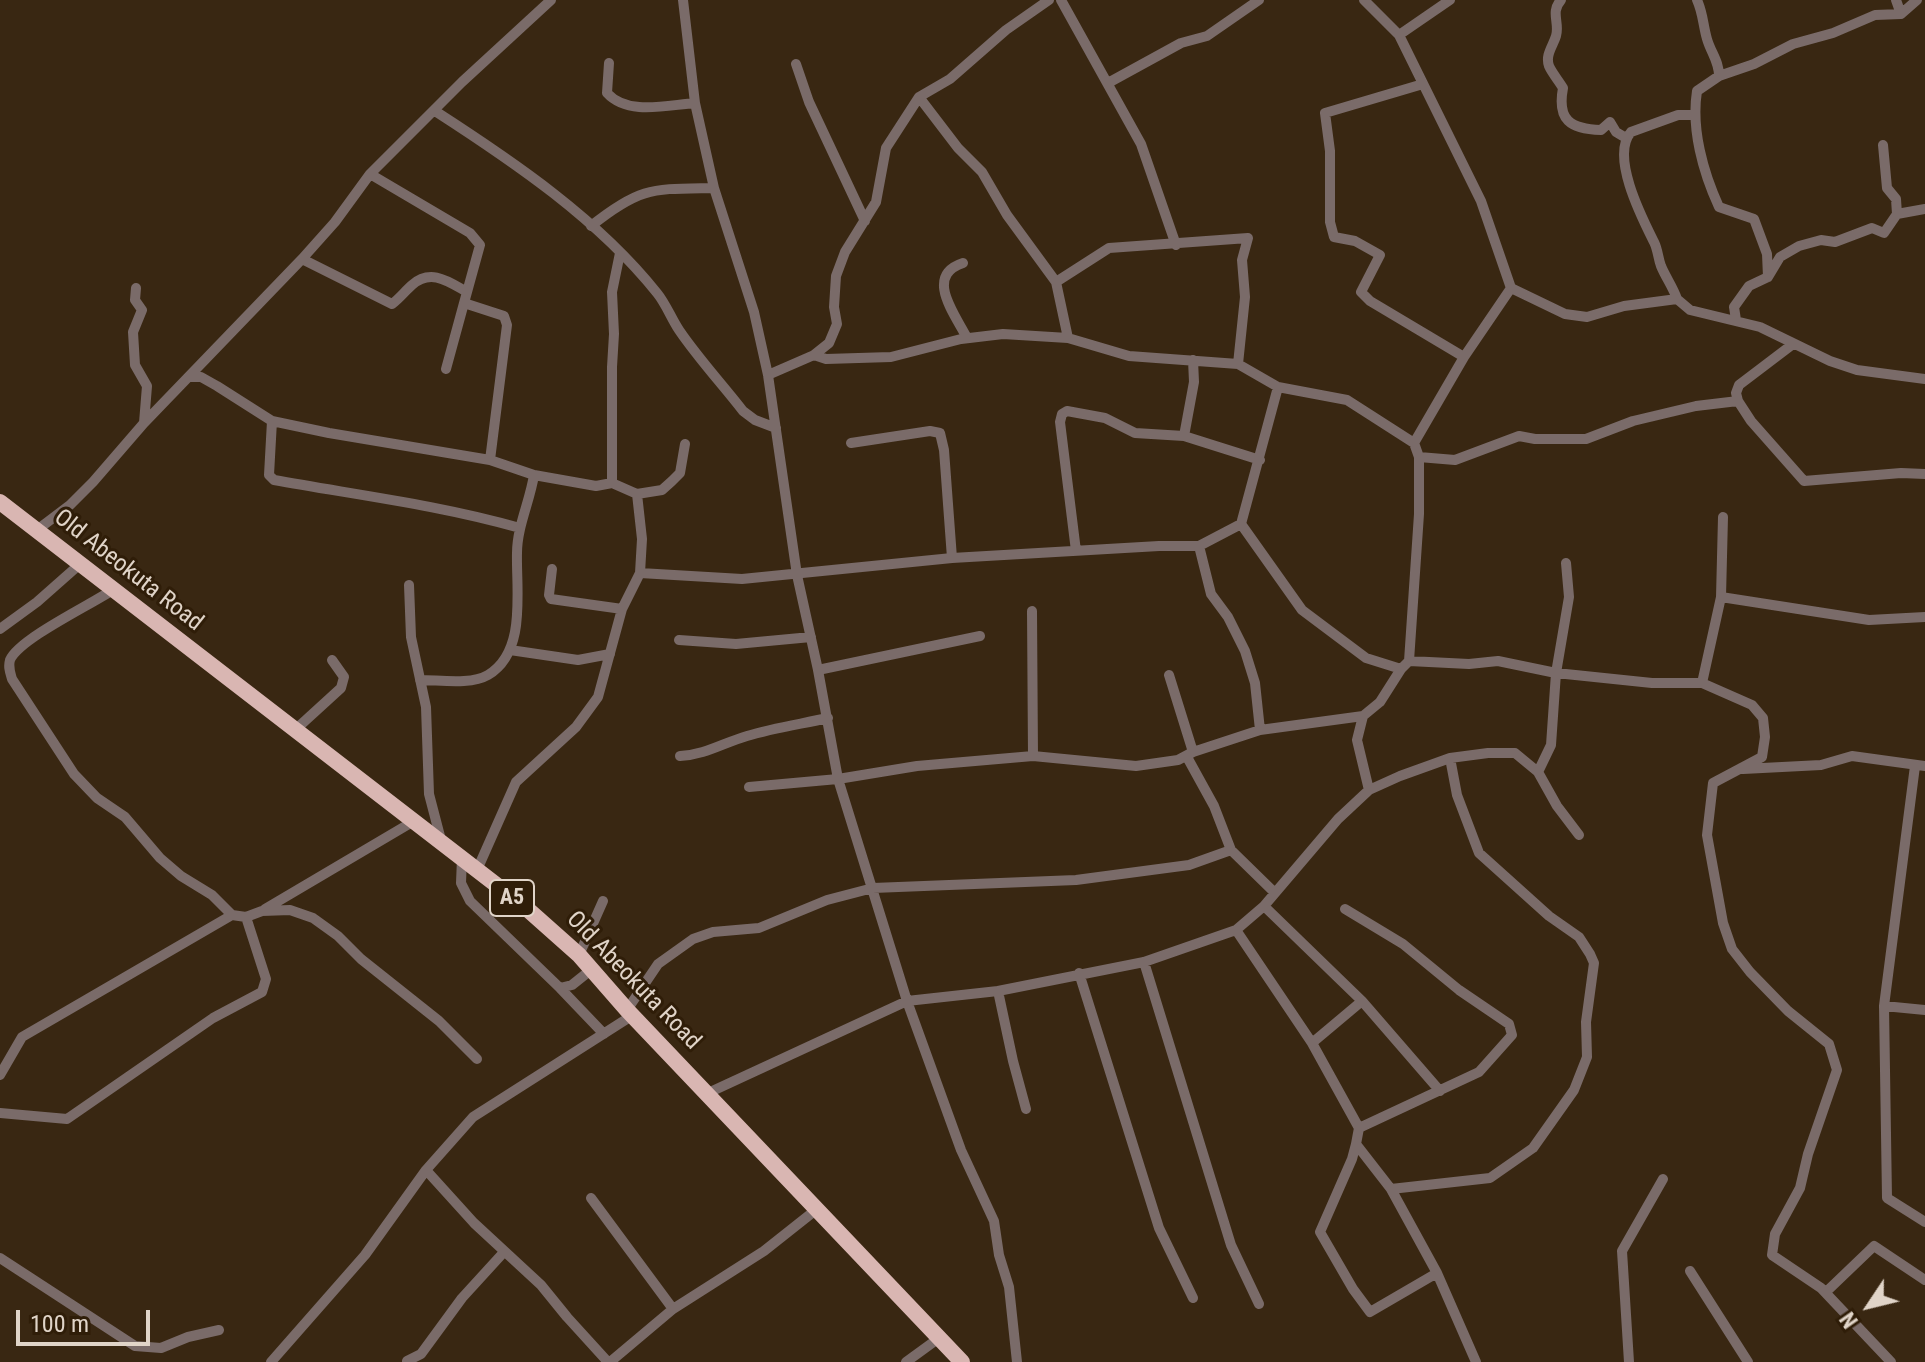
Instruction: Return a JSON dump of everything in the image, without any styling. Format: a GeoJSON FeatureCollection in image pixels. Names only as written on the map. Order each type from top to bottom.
{"type":"FeatureCollection","features":[{"type":"Feature","properties":{"kind":"highway","name":"Old Abeokuta Road"},"geometry":{"type":"LineString","coordinates":[[0,502],[111,591],[441,840],[579,955],[630,1013],[962,1362]]}},
{"type":"Feature","properties":{"kind":"street"},"geometry":{"type":"LineString","coordinates":[[37,530],[70,505],[144,423],[302,259],[335,222],[370,174],[462,82],[551,0]]}},
{"type":"Feature","properties":{"kind":"street"},"geometry":{"type":"LineString","coordinates":[[683,0],[695,103],[714,188],[754,312],[768,375],[797,575],[838,779],[907,1001],[961,1150],[994,1221],[999,1255],[1009,1287],[1017,1362]]}},
{"type":"Feature","properties":{"kind":"street"},"geometry":{"type":"LineString","coordinates":[[768,375],[814,355],[829,343],[837,324],[834,307],[836,276],[845,252],[876,202],[886,148],[919,97],[950,79],[1006,30],[1049,0]]}},
{"type":"Feature","properties":{"kind":"street"},"geometry":{"type":"LineString","coordinates":[[1061,0],[1141,144],[1176,245]]}},
{"type":"Feature","properties":{"kind":"street"},"geometry":{"type":"LineString","coordinates":[[1108,83],[1181,43],[1207,36],[1259,0]]}},
{"type":"Feature","properties":{"kind":"street"},"geometry":{"type":"LineString","coordinates":[[1364,0],[1399,35],[1481,201],[1511,288],[1565,314],[1587,317],[1624,306],[1677,299]]}},
{"type":"Feature","properties":{"kind":"street"},"geometry":{"type":"LineString","coordinates":[[1399,35],[1450,0]]}},
{"type":"Feature","properties":{"kind":"street"},"geometry":{"type":"LineString","coordinates":[[1561,0],[1557,4],[1554,20],[1558,32],[1548,54],[1549,65],[1563,88],[1560,104],[1564,117],[1582,130],[1601,130],[1610,122],[1616,132],[1626,138]]}},
{"type":"Feature","properties":{"kind":"street"},"geometry":{"type":"LineString","coordinates":[[1697,0],[1707,39],[1719,63],[1719,76]]}},
{"type":"Feature","properties":{"kind":"street"},"geometry":{"type":"LineString","coordinates":[[1896,0],[1901,14]]}},
{"type":"Feature","properties":{"kind":"street"},"geometry":{"type":"LineString","coordinates":[[1768,277],[1767,254],[1754,219],[1719,207],[1708,183],[1693,115],[1697,91],[1719,76],[1754,64],[1793,44],[1833,33],[1875,15],[1901,14],[1917,0]]}},
{"type":"Feature","properties":{"kind":"street"},"geometry":{"type":"LineString","coordinates":[[609,63],[607,93],[615,101],[633,107],[695,103]]}},
{"type":"Feature","properties":{"kind":"street"},"geometry":{"type":"LineString","coordinates":[[796,64],[809,102],[865,221]]}},
{"type":"Feature","properties":{"kind":"street"},"geometry":{"type":"LineString","coordinates":[[1423,84],[1325,113],[1330,151],[1330,222],[1334,237],[1371,247],[1380,255],[1378,265],[1361,292],[1370,301],[1464,357]]}},
{"type":"Feature","properties":{"kind":"street"},"geometry":{"type":"LineString","coordinates":[[919,97],[958,148],[982,172],[1007,215],[1056,282],[1068,338]]}},
{"type":"Feature","properties":{"kind":"street"},"geometry":{"type":"LineString","coordinates":[[435,111],[495,150],[591,226],[657,293],[679,329],[743,411],[755,420],[776,428]]}},
{"type":"Feature","properties":{"kind":"street"},"geometry":{"type":"LineString","coordinates":[[1693,115],[1678,115],[1631,132],[1626,138],[1624,156],[1643,224],[1656,245],[1661,266],[1671,280],[1677,299],[1690,310],[1760,327],[1857,370],[1925,379]]}},
{"type":"Feature","properties":{"kind":"street"},"geometry":{"type":"LineString","coordinates":[[1736,320],[1734,307],[1749,286],[1768,277],[1780,257],[1799,246],[1821,240],[1835,242],[1872,228],[1884,233],[1897,214],[1896,199],[1887,188],[1883,145]]}},
{"type":"Feature","properties":{"kind":"street"},"geometry":{"type":"LineString","coordinates":[[370,174],[477,238],[480,245],[446,369]]}},
{"type":"Feature","properties":{"kind":"street"},"geometry":{"type":"LineString","coordinates":[[591,226],[637,194],[655,189],[714,188]]}},
{"type":"Feature","properties":{"kind":"street"},"geometry":{"type":"LineString","coordinates":[[1897,214],[1925,209]]}},
{"type":"Feature","properties":{"kind":"street"},"geometry":{"type":"LineString","coordinates":[[1056,282],[1109,248],[1248,238],[1242,260],[1245,297],[1238,364]]}},
{"type":"Feature","properties":{"kind":"street"},"geometry":{"type":"LineString","coordinates":[[612,483],[612,292],[620,253]]}},
{"type":"Feature","properties":{"kind":"street"},"geometry":{"type":"LineString","coordinates":[[302,259],[392,304],[415,282],[439,276],[465,297],[504,316],[507,325],[490,460]]}},
{"type":"Feature","properties":{"kind":"street"},"geometry":{"type":"LineString","coordinates":[[963,263],[951,267],[943,280],[944,294],[967,338]]}},
{"type":"Feature","properties":{"kind":"street"},"geometry":{"type":"LineString","coordinates":[[136,288],[135,300],[142,310],[133,332],[135,365],[147,386],[144,423]]}},
{"type":"Feature","properties":{"kind":"street"},"geometry":{"type":"LineString","coordinates":[[1414,443],[1464,357],[1511,288]]}},
{"type":"Feature","properties":{"kind":"street"},"geometry":{"type":"LineString","coordinates":[[749,787],[838,779],[917,766],[1033,756],[1136,766],[1190,754],[1260,730],[1363,716],[1380,702],[1405,665],[1419,514],[1419,457],[1414,443],[1347,400],[1278,387],[1238,364],[1129,356],[1068,338],[1003,334],[967,338],[891,357],[826,359],[814,355]]}},
{"type":"Feature","properties":{"kind":"street"},"geometry":{"type":"LineString","coordinates":[[1793,344],[1739,385],[1736,393],[1751,421],[1804,481],[1925,474]]}},
{"type":"Feature","properties":{"kind":"street"},"geometry":{"type":"LineString","coordinates":[[1184,436],[1194,382],[1193,360]]}},
{"type":"Feature","properties":{"kind":"street"},"geometry":{"type":"LineString","coordinates":[[190,377],[201,377],[272,421],[490,460],[534,475],[596,486],[612,483],[637,494],[662,490],[680,473],[685,444]]}},
{"type":"Feature","properties":{"kind":"street"},"geometry":{"type":"LineString","coordinates":[[640,573],[742,579],[952,558],[1199,546],[1241,524],[1278,387]]}},
{"type":"Feature","properties":{"kind":"street"},"geometry":{"type":"LineString","coordinates":[[1419,457],[1455,460],[1519,436],[1586,439],[1633,421],[1696,406],[1738,401]]}},
{"type":"Feature","properties":{"kind":"street"},"geometry":{"type":"LineString","coordinates":[[1076,551],[1060,422],[1062,414],[1067,411],[1105,418],[1135,433],[1184,436],[1260,460]]}},
{"type":"Feature","properties":{"kind":"street"},"geometry":{"type":"LineString","coordinates":[[272,421],[269,475],[274,480],[427,505],[520,528]]}},
{"type":"Feature","properties":{"kind":"street"},"geometry":{"type":"LineString","coordinates":[[851,443],[937,430],[940,433],[952,558]]}},
{"type":"Feature","properties":{"kind":"street"},"geometry":{"type":"LineString","coordinates":[[420,680],[468,680],[487,676],[510,650],[517,608],[520,528],[531,497],[534,475]]}},
{"type":"Feature","properties":{"kind":"street"},"geometry":{"type":"LineString","coordinates":[[477,870],[516,782],[576,727],[598,697],[622,609],[640,573],[642,539],[637,494]]}},
{"type":"Feature","properties":{"kind":"street"},"geometry":{"type":"LineString","coordinates":[[1702,683],[1721,597],[1723,517]]}},
{"type":"Feature","properties":{"kind":"street"},"geometry":{"type":"LineString","coordinates":[[1241,524],[1302,610],[1366,658],[1405,665],[1498,661],[1556,673],[1652,683],[1702,683],[1752,705],[1763,718],[1765,737],[1762,757],[1713,783],[1707,835],[1723,923],[1732,949],[1750,972],[1788,1011],[1829,1044],[1837,1070],[1808,1154],[1800,1188],[1775,1234],[1772,1255],[1826,1292],[1891,1362]]}},
{"type":"Feature","properties":{"kind":"street"},"geometry":{"type":"LineString","coordinates":[[1199,546],[1211,594],[1228,617],[1245,651],[1255,683],[1260,730]]}},
{"type":"Feature","properties":{"kind":"street"},"geometry":{"type":"LineString","coordinates":[[1538,772],[1551,745],[1556,673],[1569,597],[1566,563]]}},
{"type":"Feature","properties":{"kind":"street"},"geometry":{"type":"LineString","coordinates":[[0,629],[80,564]]}},
{"type":"Feature","properties":{"kind":"street"},"geometry":{"type":"LineString","coordinates":[[552,569],[551,599],[622,609]]}},
{"type":"Feature","properties":{"kind":"street"},"geometry":{"type":"LineString","coordinates":[[409,585],[411,637],[426,707],[429,794],[441,840]]}},
{"type":"Feature","properties":{"kind":"street"},"geometry":{"type":"LineString","coordinates":[[111,591],[24,644],[11,657],[9,666],[12,679],[74,774],[97,798],[125,817],[160,858],[181,876],[212,895],[232,915],[246,917],[262,911],[414,821]]}},
{"type":"Feature","properties":{"kind":"street"},"geometry":{"type":"LineString","coordinates":[[1721,597],[1869,620],[1925,617]]}},
{"type":"Feature","properties":{"kind":"street"},"geometry":{"type":"LineString","coordinates":[[1032,611],[1033,756]]}},
{"type":"Feature","properties":{"kind":"street"},"geometry":{"type":"LineString","coordinates":[[818,670],[980,636]]}},
{"type":"Feature","properties":{"kind":"street"},"geometry":{"type":"LineString","coordinates":[[679,640],[736,644],[811,637]]}},
{"type":"Feature","properties":{"kind":"street"},"geometry":{"type":"LineString","coordinates":[[510,650],[578,660],[610,654]]}},
{"type":"Feature","properties":{"kind":"street"},"geometry":{"type":"LineString","coordinates":[[295,730],[341,688],[344,677],[332,660]]}},
{"type":"Feature","properties":{"kind":"street"},"geometry":{"type":"LineString","coordinates":[[1169,675],[1190,754],[1231,850],[1275,893]]}},
{"type":"Feature","properties":{"kind":"street"},"geometry":{"type":"LineString","coordinates":[[1363,716],[1357,740],[1369,790]]}},
{"type":"Feature","properties":{"kind":"street"},"geometry":{"type":"LineString","coordinates":[[680,756],[716,750],[732,740],[752,734],[828,718]]}},
{"type":"Feature","properties":{"kind":"street"},"geometry":{"type":"LineString","coordinates":[[708,1093],[907,1001],[998,991],[1144,962],[1236,930],[1264,906],[1316,843],[1369,790],[1450,758],[1515,753],[1538,772],[1557,806],[1579,835]]}},
{"type":"Feature","properties":{"kind":"street"},"geometry":{"type":"LineString","coordinates":[[1737,769],[1821,765],[1852,756],[1920,766],[1884,1006],[1887,1198],[1925,1222]]}},
{"type":"Feature","properties":{"kind":"street"},"geometry":{"type":"LineString","coordinates":[[1391,1189],[1458,1184],[1490,1178],[1533,1148],[1574,1090],[1587,1057],[1586,1022],[1594,963],[1590,954],[1579,937],[1549,916],[1479,853],[1457,795],[1450,758]]}},
{"type":"Feature","properties":{"kind":"street"},"geometry":{"type":"LineString","coordinates":[[271,1362],[365,1255],[426,1170],[473,1117],[604,1034],[630,1013],[658,964],[693,939],[713,932],[759,928],[827,900],[873,888],[1076,880],[1189,865],[1231,850]]}},
{"type":"Feature","properties":{"kind":"street"},"geometry":{"type":"LineString","coordinates":[[462,858],[461,883],[470,901],[604,1034]]}},
{"type":"Feature","properties":{"kind":"street"},"geometry":{"type":"LineString","coordinates":[[579,955],[603,901]]}},
{"type":"Feature","properties":{"kind":"street"},"geometry":{"type":"LineString","coordinates":[[1264,906],[1362,1001],[1440,1091]]}},
{"type":"Feature","properties":{"kind":"street"},"geometry":{"type":"LineString","coordinates":[[1345,909],[1403,944],[1459,990],[1509,1024],[1512,1035],[1479,1072],[1359,1128]]}},
{"type":"Feature","properties":{"kind":"street"},"geometry":{"type":"LineString","coordinates":[[262,911],[290,910],[313,918],[439,1021],[477,1059]]}},
{"type":"Feature","properties":{"kind":"street"},"geometry":{"type":"LineString","coordinates":[[0,1075],[22,1037],[232,915]]}},
{"type":"Feature","properties":{"kind":"street"},"geometry":{"type":"LineString","coordinates":[[0,1113],[67,1119],[213,1018],[262,992],[266,979],[246,917]]}},
{"type":"Feature","properties":{"kind":"street"},"geometry":{"type":"LineString","coordinates":[[1236,930],[1312,1043],[1359,1128],[1352,1159],[1320,1232],[1353,1289],[1370,1312],[1437,1273]]}},
{"type":"Feature","properties":{"kind":"street"},"geometry":{"type":"LineString","coordinates":[[1144,962],[1231,1245],[1259,1304]]}},
{"type":"Feature","properties":{"kind":"street"},"geometry":{"type":"LineString","coordinates":[[560,988],[572,985],[592,969]]}},
{"type":"Feature","properties":{"kind":"street"},"geometry":{"type":"LineString","coordinates":[[1079,973],[1159,1228],[1193,1298]]}},
{"type":"Feature","properties":{"kind":"street"},"geometry":{"type":"LineString","coordinates":[[998,991],[1026,1109]]}},
{"type":"Feature","properties":{"kind":"street"},"geometry":{"type":"LineString","coordinates":[[1312,1043],[1362,1001]]}},
{"type":"Feature","properties":{"kind":"street"},"geometry":{"type":"LineString","coordinates":[[1884,1006],[1925,1010]]}},
{"type":"Feature","properties":{"kind":"street"},"geometry":{"type":"LineString","coordinates":[[1356,1144],[1391,1189],[1437,1273],[1476,1362]]}},
{"type":"Feature","properties":{"kind":"street"},"geometry":{"type":"LineString","coordinates":[[426,1170],[474,1223],[541,1285],[603,1360],[673,1309],[764,1251],[817,1209]]}},
{"type":"Feature","properties":{"kind":"street"},"geometry":{"type":"LineString","coordinates":[[1629,1362],[1622,1251],[1663,1179]]}},
{"type":"Feature","properties":{"kind":"street"},"geometry":{"type":"LineString","coordinates":[[591,1198],[673,1309]]}},
{"type":"Feature","properties":{"kind":"street"},"geometry":{"type":"LineString","coordinates":[[1826,1292],[1874,1246],[1925,1280]]}},
{"type":"Feature","properties":{"kind":"street"},"geometry":{"type":"LineString","coordinates":[[407,1361],[421,1354],[462,1298],[504,1252]]}},
{"type":"Feature","properties":{"kind":"street"},"geometry":{"type":"LineString","coordinates":[[0,1258],[135,1346],[161,1348],[188,1337],[219,1330]]}},
{"type":"Feature","properties":{"kind":"street"},"geometry":{"type":"LineString","coordinates":[[1690,1271],[1748,1362]]}},
{"type":"Feature","properties":{"kind":"street"},"geometry":{"type":"LineString","coordinates":[[906,1362],[939,1338]]}}]}
